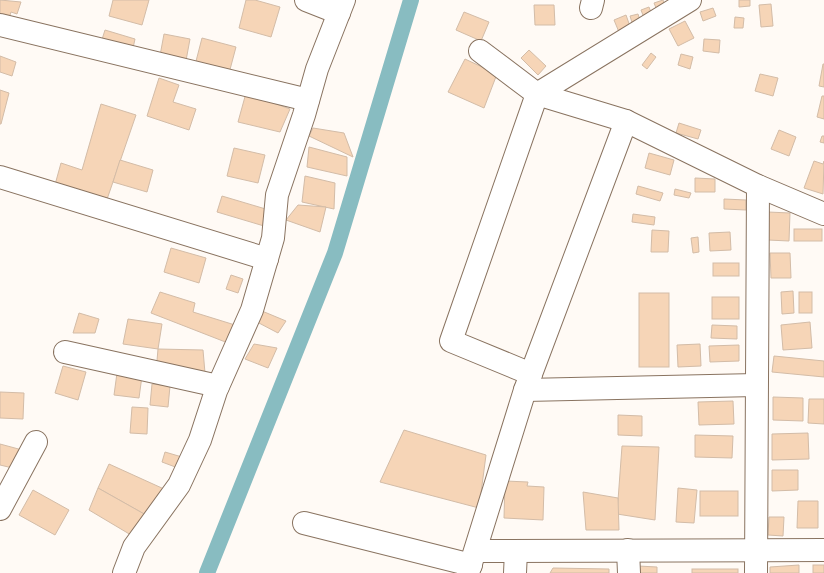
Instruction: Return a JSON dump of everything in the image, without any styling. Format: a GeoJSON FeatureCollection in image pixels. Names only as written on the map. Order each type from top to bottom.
{"type":"FeatureCollection","features":[{"type":"Feature","properties":{"kind":"street"},"geometry":{"type":"LineString","coordinates":[[124,573],[134,547],[179,485],[200,440],[218,386],[252,310],[273,238],[277,195],[317,69],[342,6],[306,0]]}},
{"type":"Feature","properties":{"kind":"street"},"geometry":{"type":"LineString","coordinates":[[690,0],[537,94],[451,341],[528,382],[756,384]]}},
{"type":"Feature","properties":{"kind":"street"},"geometry":{"type":"LineString","coordinates":[[0,25],[308,100]]}},
{"type":"Feature","properties":{"kind":"street"},"geometry":{"type":"LineString","coordinates":[[480,51],[537,94],[626,121],[758,186],[824,214]]}},
{"type":"Feature","properties":{"kind":"street"},"geometry":{"type":"LineString","coordinates":[[472,563],[528,382],[626,121]]}},
{"type":"Feature","properties":{"kind":"street"},"geometry":{"type":"LineString","coordinates":[[0,176],[267,259]]}},
{"type":"Feature","properties":{"kind":"street"},"geometry":{"type":"LineString","coordinates":[[756,573],[758,186]]}},
{"type":"Feature","properties":{"kind":"street"},"geometry":{"type":"LineString","coordinates":[[65,352],[218,386]]}},
{"type":"Feature","properties":{"kind":"street"},"geometry":{"type":"LineString","coordinates":[[0,509],[36,442]]}},
{"type":"Feature","properties":{"kind":"street"},"geometry":{"type":"LineString","coordinates":[[304,523],[472,563],[516,551],[824,550]]}},
{"type":"Feature","properties":{"kind":"street"},"geometry":{"type":"LineString","coordinates":[[628,550],[629,573]]}},
{"type":"Feature","properties":{"kind":"street"},"geometry":{"type":"LineString","coordinates":[[515,573],[516,551]]}},
{"type":"Feature","properties":{"kind":"building"},"geometry":{"type":"Polygon","coordinates":[[[0,0],[21,2],[17,14],[11,12],[7,25],[0,23],[0,0]]]}},
{"type":"Feature","properties":{"kind":"building"},"geometry":{"type":"Polygon","coordinates":[[[113,0],[149,0],[142,25],[109,16],[113,0]]]}},
{"type":"Feature","properties":{"kind":"building"},"geometry":{"type":"Polygon","coordinates":[[[246,0],[255,0],[280,7],[271,37],[239,28],[246,0]]]}},
{"type":"Feature","properties":{"kind":"building"},"geometry":{"type":"Polygon","coordinates":[[[663,0],[668,12],[659,15],[654,3],[663,0]]]}},
{"type":"Feature","properties":{"kind":"building"},"geometry":{"type":"Polygon","coordinates":[[[739,0],[750,0],[750,6],[739,7],[739,0]]]}},
{"type":"Feature","properties":{"kind":"building"},"geometry":{"type":"Polygon","coordinates":[[[771,4],[773,26],[761,27],[759,5],[771,4]]]}},
{"type":"Feature","properties":{"kind":"building"},"geometry":{"type":"Polygon","coordinates":[[[534,5],[554,5],[555,25],[535,25],[534,5]]]}},
{"type":"Feature","properties":{"kind":"building"},"geometry":{"type":"Polygon","coordinates":[[[649,7],[654,20],[646,23],[641,10],[649,7]]]}},
{"type":"Feature","properties":{"kind":"building"},"geometry":{"type":"Polygon","coordinates":[[[713,8],[716,16],[703,21],[700,12],[713,8]]]}},
{"type":"Feature","properties":{"kind":"building"},"geometry":{"type":"Polygon","coordinates":[[[464,12],[489,22],[481,41],[456,30],[464,12]]]}},
{"type":"Feature","properties":{"kind":"building"},"geometry":{"type":"Polygon","coordinates":[[[638,14],[642,26],[634,29],[630,16],[638,14]]]}},
{"type":"Feature","properties":{"kind":"building"},"geometry":{"type":"Polygon","coordinates":[[[626,15],[632,32],[621,37],[614,20],[626,15]]]}},
{"type":"Feature","properties":{"kind":"building"},"geometry":{"type":"Polygon","coordinates":[[[735,17],[744,18],[743,28],[734,28],[735,17]]]}},
{"type":"Feature","properties":{"kind":"building"},"geometry":{"type":"Polygon","coordinates":[[[685,21],[694,38],[678,46],[669,29],[685,21]]]}},
{"type":"Feature","properties":{"kind":"building"},"geometry":{"type":"Polygon","coordinates":[[[105,30],[135,39],[131,57],[99,49],[105,30]]]}},
{"type":"Feature","properties":{"kind":"building"},"geometry":{"type":"Polygon","coordinates":[[[164,34],[190,39],[185,66],[159,61],[164,34]]]}},
{"type":"Feature","properties":{"kind":"building"},"geometry":{"type":"Polygon","coordinates":[[[202,38],[236,47],[228,77],[194,69],[202,38]]]}},
{"type":"Feature","properties":{"kind":"building"},"geometry":{"type":"Polygon","coordinates":[[[704,39],[720,40],[719,53],[703,51],[704,39]]]}},
{"type":"Feature","properties":{"kind":"building"},"geometry":{"type":"Polygon","coordinates":[[[529,50],[546,66],[538,75],[521,58],[529,50]]]}},
{"type":"Feature","properties":{"kind":"building"},"geometry":{"type":"Polygon","coordinates":[[[651,53],[656,57],[647,69],[642,65],[651,53]]]}},
{"type":"Feature","properties":{"kind":"building"},"geometry":{"type":"Polygon","coordinates":[[[681,54],[693,57],[690,69],[678,65],[681,54]]]}},
{"type":"Feature","properties":{"kind":"building"},"geometry":{"type":"Polygon","coordinates":[[[0,56],[16,62],[12,76],[0,72],[0,56]]]}},
{"type":"Feature","properties":{"kind":"building"},"geometry":{"type":"Polygon","coordinates":[[[465,59],[497,74],[484,108],[448,92],[465,59]]]}},
{"type":"Feature","properties":{"kind":"building"},"geometry":{"type":"Polygon","coordinates":[[[824,64],[824,87],[819,86],[824,64]]]}},
{"type":"Feature","properties":{"kind":"building"},"geometry":{"type":"Polygon","coordinates":[[[760,74],[778,78],[773,96],[755,91],[760,74]]]}},
{"type":"Feature","properties":{"kind":"building"},"geometry":{"type":"Polygon","coordinates":[[[159,78],[179,85],[173,102],[196,109],[189,130],[147,116],[159,78]]]}},
{"type":"Feature","properties":{"kind":"building"},"geometry":{"type":"Polygon","coordinates":[[[0,90],[9,93],[1,124],[0,124],[0,90]]]}},
{"type":"Feature","properties":{"kind":"building"},"geometry":{"type":"Polygon","coordinates":[[[246,93],[290,109],[280,132],[238,122],[246,93]]]}},
{"type":"Feature","properties":{"kind":"building"},"geometry":{"type":"Polygon","coordinates":[[[822,96],[824,96],[824,119],[817,117],[822,96]]]}},
{"type":"Feature","properties":{"kind":"building"},"geometry":{"type":"Polygon","coordinates":[[[101,104],[136,115],[104,208],[53,192],[61,163],[82,170],[101,104]]]}},
{"type":"Feature","properties":{"kind":"building"},"geometry":{"type":"Polygon","coordinates":[[[679,123],[701,130],[698,139],[676,133],[679,123]]]}},
{"type":"Feature","properties":{"kind":"building"},"geometry":{"type":"Polygon","coordinates":[[[313,128],[344,133],[353,157],[309,136],[313,128]]]}},
{"type":"Feature","properties":{"kind":"building"},"geometry":{"type":"Polygon","coordinates":[[[779,130],[796,137],[789,156],[771,149],[779,130]]]}},
{"type":"Feature","properties":{"kind":"building"},"geometry":{"type":"Polygon","coordinates":[[[822,136],[824,136],[824,143],[820,142],[822,136]]]}},
{"type":"Feature","properties":{"kind":"building"},"geometry":{"type":"Polygon","coordinates":[[[309,147],[347,157],[347,176],[307,167],[309,147]]]}},
{"type":"Feature","properties":{"kind":"building"},"geometry":{"type":"Polygon","coordinates":[[[234,148],[265,155],[258,183],[227,176],[234,148]]]}},
{"type":"Feature","properties":{"kind":"building"},"geometry":{"type":"Polygon","coordinates":[[[649,153],[674,160],[670,175],[645,168],[649,153]]]}},
{"type":"Feature","properties":{"kind":"building"},"geometry":{"type":"Polygon","coordinates":[[[120,160],[153,170],[147,192],[113,182],[120,160]]]}},
{"type":"Feature","properties":{"kind":"building"},"geometry":{"type":"Polygon","coordinates":[[[814,161],[823,164],[824,161],[823,194],[804,188],[814,161]]]}},
{"type":"Feature","properties":{"kind":"building"},"geometry":{"type":"Polygon","coordinates":[[[305,176],[335,183],[334,209],[302,202],[305,176]]]}},
{"type":"Feature","properties":{"kind":"building"},"geometry":{"type":"Polygon","coordinates":[[[695,178],[715,179],[715,192],[695,192],[695,178]]]}},
{"type":"Feature","properties":{"kind":"building"},"geometry":{"type":"Polygon","coordinates":[[[638,186],[663,193],[660,201],[636,194],[638,186]]]}},
{"type":"Feature","properties":{"kind":"building"},"geometry":{"type":"Polygon","coordinates":[[[675,189],[691,193],[689,198],[674,195],[675,189]]]}},
{"type":"Feature","properties":{"kind":"building"},"geometry":{"type":"Polygon","coordinates":[[[222,196],[269,210],[264,226],[217,212],[222,196]]]}},
{"type":"Feature","properties":{"kind":"building"},"geometry":{"type":"Polygon","coordinates":[[[724,199],[746,200],[746,210],[724,209],[724,199]]]}},
{"type":"Feature","properties":{"kind":"building"},"geometry":{"type":"Polygon","coordinates":[[[298,205],[326,207],[320,232],[286,220],[298,205]]]}},
{"type":"Feature","properties":{"kind":"building"},"geometry":{"type":"Polygon","coordinates":[[[768,212],[790,213],[789,241],[768,240],[768,212]]]}},
{"type":"Feature","properties":{"kind":"building"},"geometry":{"type":"Polygon","coordinates":[[[633,214],[655,217],[654,225],[632,222],[633,214]]]}},
{"type":"Feature","properties":{"kind":"building"},"geometry":{"type":"Polygon","coordinates":[[[794,229],[822,229],[822,241],[794,241],[794,229]]]}},
{"type":"Feature","properties":{"kind":"building"},"geometry":{"type":"Polygon","coordinates":[[[652,230],[669,231],[668,252],[651,252],[652,230]]]}},
{"type":"Feature","properties":{"kind":"building"},"geometry":{"type":"Polygon","coordinates":[[[730,232],[731,250],[710,251],[709,233],[730,232]]]}},
{"type":"Feature","properties":{"kind":"building"},"geometry":{"type":"Polygon","coordinates":[[[698,237],[699,252],[693,253],[691,238],[698,237]]]}},
{"type":"Feature","properties":{"kind":"building"},"geometry":{"type":"Polygon","coordinates":[[[171,248],[206,258],[199,283],[164,272],[171,248]]]}},
{"type":"Feature","properties":{"kind":"building"},"geometry":{"type":"Polygon","coordinates":[[[770,253],[790,253],[791,278],[771,278],[770,253]]]}},
{"type":"Feature","properties":{"kind":"building"},"geometry":{"type":"Polygon","coordinates":[[[713,263],[739,263],[739,276],[713,276],[713,263]]]}},
{"type":"Feature","properties":{"kind":"building"},"geometry":{"type":"Polygon","coordinates":[[[231,275],[243,279],[238,293],[226,289],[231,275]]]}},
{"type":"Feature","properties":{"kind":"building"},"geometry":{"type":"Polygon","coordinates":[[[793,291],[794,313],[782,314],[781,292],[793,291]]]}},
{"type":"Feature","properties":{"kind":"building"},"geometry":{"type":"Polygon","coordinates":[[[160,292],[195,303],[193,312],[235,325],[228,343],[151,313],[160,292]]]}},
{"type":"Feature","properties":{"kind":"building"},"geometry":{"type":"Polygon","coordinates":[[[799,292],[812,292],[812,313],[799,313],[799,292]]]}},
{"type":"Feature","properties":{"kind":"building"},"geometry":{"type":"Polygon","coordinates":[[[639,293],[669,293],[669,367],[639,367],[639,293]]]}},
{"type":"Feature","properties":{"kind":"building"},"geometry":{"type":"Polygon","coordinates":[[[712,297],[739,297],[739,319],[712,319],[712,297]]]}},
{"type":"Feature","properties":{"kind":"building"},"geometry":{"type":"Polygon","coordinates":[[[262,311],[286,321],[278,333],[257,322],[262,311]]]}},
{"type":"Feature","properties":{"kind":"building"},"geometry":{"type":"Polygon","coordinates":[[[79,313],[99,319],[95,333],[73,333],[79,313]]]}},
{"type":"Feature","properties":{"kind":"building"},"geometry":{"type":"Polygon","coordinates":[[[128,319],[162,324],[158,349],[123,344],[128,319]]]}},
{"type":"Feature","properties":{"kind":"building"},"geometry":{"type":"Polygon","coordinates":[[[810,322],[812,348],[783,350],[781,325],[810,322]]]}},
{"type":"Feature","properties":{"kind":"building"},"geometry":{"type":"Polygon","coordinates":[[[712,325],[737,326],[737,339],[711,338],[712,325]]]}},
{"type":"Feature","properties":{"kind":"building"},"geometry":{"type":"Polygon","coordinates":[[[254,344],[277,348],[268,368],[245,359],[254,344]]]}},
{"type":"Feature","properties":{"kind":"building"},"geometry":{"type":"Polygon","coordinates":[[[700,344],[701,366],[678,367],[677,345],[700,344]]]}},
{"type":"Feature","properties":{"kind":"building"},"geometry":{"type":"Polygon","coordinates":[[[739,345],[739,361],[710,362],[709,346],[739,345]]]}},
{"type":"Feature","properties":{"kind":"building"},"geometry":{"type":"Polygon","coordinates":[[[158,349],[203,350],[205,373],[156,372],[158,349]]]}},
{"type":"Feature","properties":{"kind":"building"},"geometry":{"type":"Polygon","coordinates":[[[774,356],[824,361],[824,377],[772,372],[774,356]]]}},
{"type":"Feature","properties":{"kind":"building"},"geometry":{"type":"Polygon","coordinates":[[[63,366],[86,372],[78,400],[55,393],[63,366]]]}},
{"type":"Feature","properties":{"kind":"building"},"geometry":{"type":"Polygon","coordinates":[[[117,373],[142,376],[139,398],[114,395],[117,373]]]}},
{"type":"Feature","properties":{"kind":"building"},"geometry":{"type":"Polygon","coordinates":[[[152,384],[170,386],[168,407],[150,405],[152,384]]]}},
{"type":"Feature","properties":{"kind":"building"},"geometry":{"type":"Polygon","coordinates":[[[0,392],[24,393],[23,419],[0,418],[0,392]]]}},
{"type":"Feature","properties":{"kind":"building"},"geometry":{"type":"Polygon","coordinates":[[[773,397],[803,398],[803,421],[773,420],[773,397]]]}},
{"type":"Feature","properties":{"kind":"building"},"geometry":{"type":"Polygon","coordinates":[[[809,399],[824,399],[824,424],[808,423],[809,399]]]}},
{"type":"Feature","properties":{"kind":"building"},"geometry":{"type":"Polygon","coordinates":[[[733,401],[734,424],[699,425],[698,402],[733,401]]]}},
{"type":"Feature","properties":{"kind":"building"},"geometry":{"type":"Polygon","coordinates":[[[132,407],[148,408],[147,434],[130,433],[132,407]]]}},
{"type":"Feature","properties":{"kind":"building"},"geometry":{"type":"Polygon","coordinates":[[[618,415],[642,416],[642,436],[618,435],[618,415]]]}},
{"type":"Feature","properties":{"kind":"building"},"geometry":{"type":"Polygon","coordinates":[[[404,430],[486,455],[479,508],[380,482],[404,430]]]}},
{"type":"Feature","properties":{"kind":"building"},"geometry":{"type":"Polygon","coordinates":[[[808,433],[809,459],[772,460],[772,434],[808,433]]]}},
{"type":"Feature","properties":{"kind":"building"},"geometry":{"type":"Polygon","coordinates":[[[695,435],[733,436],[732,458],[695,457],[695,435]]]}},
{"type":"Feature","properties":{"kind":"building"},"geometry":{"type":"Polygon","coordinates":[[[0,444],[26,451],[21,470],[0,465],[0,444]]]}},
{"type":"Feature","properties":{"kind":"building"},"geometry":{"type":"Polygon","coordinates":[[[622,446],[659,447],[655,520],[617,514],[622,446]]]}},
{"type":"Feature","properties":{"kind":"building"},"geometry":{"type":"Polygon","coordinates":[[[165,452],[182,457],[178,468],[162,462],[165,452]]]}},
{"type":"Feature","properties":{"kind":"building"},"geometry":{"type":"Polygon","coordinates":[[[109,464],[164,489],[146,515],[98,488],[109,464]]]}},
{"type":"Feature","properties":{"kind":"building"},"geometry":{"type":"Polygon","coordinates":[[[772,470],[798,470],[798,490],[772,491],[772,470]]]}},
{"type":"Feature","properties":{"kind":"building"},"geometry":{"type":"Polygon","coordinates":[[[505,481],[528,482],[527,486],[544,487],[543,520],[504,518],[505,481]]]}},
{"type":"Feature","properties":{"kind":"building"},"geometry":{"type":"Polygon","coordinates":[[[98,488],[146,515],[131,535],[89,510],[98,488]]]}},
{"type":"Feature","properties":{"kind":"building"},"geometry":{"type":"Polygon","coordinates":[[[678,488],[697,490],[694,523],[676,522],[678,488]]]}},
{"type":"Feature","properties":{"kind":"building"},"geometry":{"type":"Polygon","coordinates":[[[33,490],[69,510],[55,535],[19,515],[33,490]]]}},
{"type":"Feature","properties":{"kind":"building"},"geometry":{"type":"Polygon","coordinates":[[[700,491],[738,491],[738,516],[700,516],[700,491]]]}},
{"type":"Feature","properties":{"kind":"building"},"geometry":{"type":"Polygon","coordinates":[[[583,492],[618,498],[619,530],[586,530],[583,492]]]}},
{"type":"Feature","properties":{"kind":"building"},"geometry":{"type":"Polygon","coordinates":[[[798,501],[818,501],[818,528],[797,528],[798,501]]]}},
{"type":"Feature","properties":{"kind":"building"},"geometry":{"type":"Polygon","coordinates":[[[769,517],[784,517],[783,536],[768,535],[769,517]]]}},
{"type":"Feature","properties":{"kind":"building"},"geometry":{"type":"Polygon","coordinates":[[[799,565],[799,573],[770,573],[770,567],[799,565]]]}},
{"type":"Feature","properties":{"kind":"building"},"geometry":{"type":"Polygon","coordinates":[[[813,565],[824,565],[824,573],[813,573],[813,565]]]}},
{"type":"Feature","properties":{"kind":"building"},"geometry":{"type":"Polygon","coordinates":[[[638,566],[657,567],[657,573],[637,573],[638,566]]]}},
{"type":"Feature","properties":{"kind":"building"},"geometry":{"type":"Polygon","coordinates":[[[553,568],[609,569],[609,573],[550,573],[553,568]]]}},
{"type":"Feature","properties":{"kind":"building"},"geometry":{"type":"Polygon","coordinates":[[[692,569],[738,569],[738,573],[692,573],[692,569]]]}},
{"type":"Feature","properties":{"kind":"waterway"},"geometry":{"type":"LineString","coordinates":[[207,573],[335,253],[411,0]]}}]}
